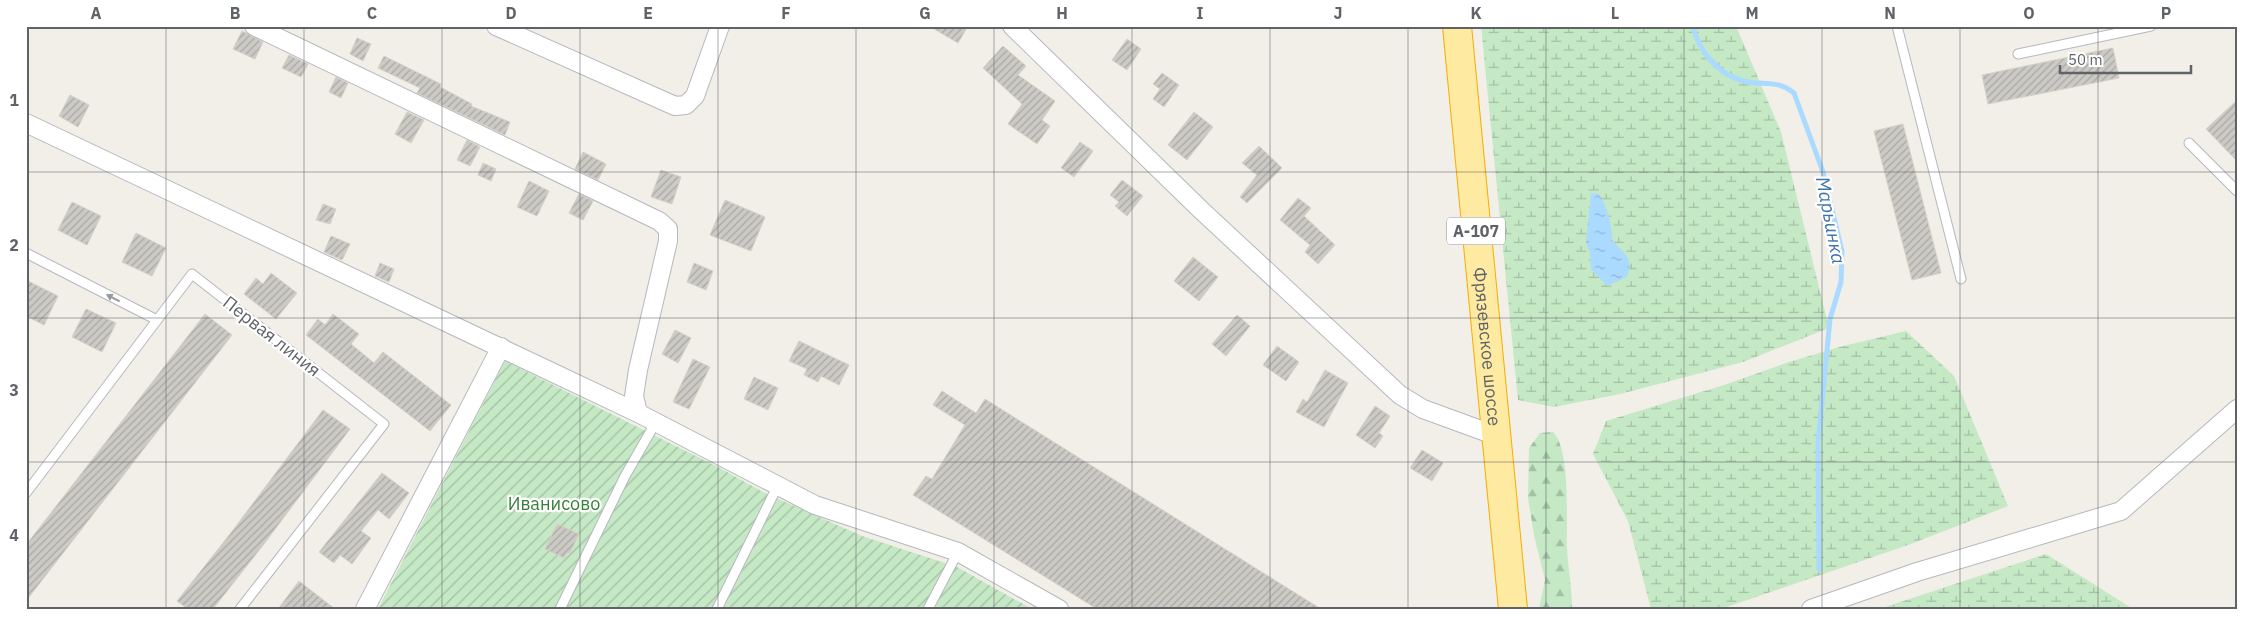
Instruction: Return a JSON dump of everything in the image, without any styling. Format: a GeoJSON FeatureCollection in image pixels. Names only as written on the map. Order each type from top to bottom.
{"type":"FeatureCollection","features":[{"type":"Feature","properties":{"kind":"highway","name":"Фрязевское шоссе"},"geometry":{"type":"LineString","coordinates":[[1457,26],[1513,609]]}},
{"type":"Feature","properties":{"kind":"street"},"geometry":{"type":"LineString","coordinates":[[254,26],[659,221],[668,229],[668,240],[638,370],[634,396],[638,413]]}},
{"type":"Feature","properties":{"kind":"street"},"geometry":{"type":"LineString","coordinates":[[496,26],[572,58],[674,106],[680,106],[686,105],[695,96],[720,26]]}},
{"type":"Feature","properties":{"kind":"street"},"geometry":{"type":"LineString","coordinates":[[1012,26],[1201,210],[1400,395],[1424,409],[1497,436]]}},
{"type":"Feature","properties":{"kind":"street"},"geometry":{"type":"LineString","coordinates":[[26,123],[638,413],[777,487],[815,505],[958,552],[1059,609]]}},
{"type":"Feature","properties":{"kind":"street"},"geometry":{"type":"LineString","coordinates":[[365,609],[500,347]]}},
{"type":"Feature","properties":{"kind":"street"},"geometry":{"type":"LineString","coordinates":[[1811,609],[1917,572],[2120,511],[2237,409]]}},
{"type":"Feature","properties":{"kind":"lane"},"geometry":{"type":"LineString","coordinates":[[1897,26],[1961,279]]}},
{"type":"Feature","properties":{"kind":"lane"},"geometry":{"type":"LineString","coordinates":[[2018,54],[2151,26]]}},
{"type":"Feature","properties":{"kind":"lane"},"geometry":{"type":"LineString","coordinates":[[2189,143],[2237,191]]}},
{"type":"Feature","properties":{"kind":"lane"},"geometry":{"type":"LineString","coordinates":[[26,253],[156,320]]}},
{"type":"Feature","properties":{"kind":"lane","name":"Первая линия"},"geometry":{"type":"LineString","coordinates":[[26,493],[192,274],[384,424],[240,609]]}},
{"type":"Feature","properties":{"kind":"lane"},"geometry":{"type":"LineString","coordinates":[[560,609],[625,476],[656,422]]}},
{"type":"Feature","properties":{"kind":"lane"},"geometry":{"type":"LineString","coordinates":[[717,609],[777,487]]}},
{"type":"Feature","properties":{"kind":"lane"},"geometry":{"type":"LineString","coordinates":[[928,609],[958,552]]}},
{"type":"Feature","properties":{"kind":"green space"},"geometry":{"type":"Polygon","coordinates":[[[1481,26],[1736,26],[1781,132],[1829,328],[1743,362],[1620,394],[1554,407],[1518,400],[1481,26]]]}},
{"type":"Feature","properties":{"kind":"green space"},"geometry":{"type":"Polygon","coordinates":[[[1906,331],[1954,376],[2008,506],[1911,544],[1721,609],[1651,609],[1628,521],[1593,454],[1606,421],[1839,347],[1906,331]]]}},
{"type":"Feature","properties":{"kind":"green space","name":"Иванисово"},"geometry":{"type":"Polygon","coordinates":[[[505,361],[718,467],[765,493],[862,536],[957,567],[1032,609],[378,609],[505,361]]]}},
{"type":"Feature","properties":{"kind":"green space"},"geometry":{"type":"Polygon","coordinates":[[[1553,432],[1559,441],[1565,469],[1567,548],[1572,609],[1539,609],[1545,580],[1534,535],[1528,498],[1529,448],[1540,433],[1553,432]]]}},
{"type":"Feature","properties":{"kind":"green space"},"geometry":{"type":"Polygon","coordinates":[[[2046,554],[2133,609],[1879,609],[2046,554]]]}},
{"type":"Feature","properties":{"kind":"water"},"geometry":{"type":"Polygon","coordinates":[[[1591,193],[1599,194],[1609,216],[1612,240],[1627,256],[1630,265],[1627,277],[1607,286],[1591,269],[1590,254],[1586,242],[1591,193]]]}},
{"type":"Feature","properties":{"kind":"building"},"geometry":{"type":"Polygon","coordinates":[[[929,26],[968,26],[958,43],[929,26]]]}},
{"type":"Feature","properties":{"kind":"building"},"geometry":{"type":"Polygon","coordinates":[[[242,31],[263,42],[255,59],[233,49],[242,31]]]}},
{"type":"Feature","properties":{"kind":"building"},"geometry":{"type":"Polygon","coordinates":[[[357,38],[371,44],[363,61],[350,54],[357,38]]]}},
{"type":"Feature","properties":{"kind":"building"},"geometry":{"type":"Polygon","coordinates":[[[1127,39],[1141,49],[1127,70],[1112,60],[1127,39]]]}},
{"type":"Feature","properties":{"kind":"building"},"geometry":{"type":"Polygon","coordinates":[[[1003,46],[1026,66],[1018,75],[1055,101],[1042,120],[1050,126],[1037,144],[1008,124],[1022,104],[983,68],[1003,46]]]}},
{"type":"Feature","properties":{"kind":"building"},"geometry":{"type":"Polygon","coordinates":[[[2113,48],[2119,78],[1988,104],[1982,75],[2113,48]]]}},
{"type":"Feature","properties":{"kind":"building"},"geometry":{"type":"Polygon","coordinates":[[[289,55],[308,64],[301,77],[282,68],[289,55]]]}},
{"type":"Feature","properties":{"kind":"building"},"geometry":{"type":"Polygon","coordinates":[[[384,56],[441,84],[440,87],[472,104],[471,106],[510,122],[505,135],[417,93],[420,88],[378,68],[384,56]]]}},
{"type":"Feature","properties":{"kind":"building"},"geometry":{"type":"Polygon","coordinates":[[[1162,73],[1179,85],[1164,107],[1153,99],[1160,89],[1153,84],[1162,73]]]}},
{"type":"Feature","properties":{"kind":"building"},"geometry":{"type":"Polygon","coordinates":[[[336,77],[348,83],[341,98],[329,92],[336,77]]]}},
{"type":"Feature","properties":{"kind":"building"},"geometry":{"type":"Polygon","coordinates":[[[70,95],[89,105],[78,127],[59,116],[70,95]]]}},
{"type":"Feature","properties":{"kind":"building"},"geometry":{"type":"Polygon","coordinates":[[[2237,100],[2237,161],[2206,129],[2237,100]]]}},
{"type":"Feature","properties":{"kind":"building"},"geometry":{"type":"Polygon","coordinates":[[[407,112],[424,120],[411,143],[395,134],[407,112]]]}},
{"type":"Feature","properties":{"kind":"building"},"geometry":{"type":"Polygon","coordinates":[[[1194,112],[1213,127],[1187,160],[1168,145],[1194,112]]]}},
{"type":"Feature","properties":{"kind":"building"},"geometry":{"type":"Polygon","coordinates":[[[1903,124],[1941,273],[1912,280],[1874,131],[1903,124]]]}},
{"type":"Feature","properties":{"kind":"building"},"geometry":{"type":"Polygon","coordinates":[[[467,140],[480,147],[470,166],[457,160],[467,140]]]}},
{"type":"Feature","properties":{"kind":"building"},"geometry":{"type":"Polygon","coordinates":[[[1080,142],[1093,151],[1074,177],[1061,168],[1080,142]]]}},
{"type":"Feature","properties":{"kind":"building"},"geometry":{"type":"Polygon","coordinates":[[[1259,146],[1282,168],[1247,203],[1240,197],[1257,175],[1242,163],[1259,146]]]}},
{"type":"Feature","properties":{"kind":"building"},"geometry":{"type":"Polygon","coordinates":[[[583,152],[606,164],[598,180],[575,169],[583,152]]]}},
{"type":"Feature","properties":{"kind":"building"},"geometry":{"type":"Polygon","coordinates":[[[483,163],[496,169],[491,181],[478,175],[483,163]]]}},
{"type":"Feature","properties":{"kind":"building"},"geometry":{"type":"Polygon","coordinates":[[[661,170],[681,177],[672,204],[651,197],[661,170]]]}},
{"type":"Feature","properties":{"kind":"building"},"geometry":{"type":"Polygon","coordinates":[[[1122,180],[1143,196],[1127,216],[1115,206],[1119,202],[1110,195],[1122,180]]]}},
{"type":"Feature","properties":{"kind":"building"},"geometry":{"type":"Polygon","coordinates":[[[529,181],[549,191],[537,216],[517,207],[529,181]]]}},
{"type":"Feature","properties":{"kind":"building"},"geometry":{"type":"Polygon","coordinates":[[[579,194],[593,201],[583,220],[569,213],[579,194]]]}},
{"type":"Feature","properties":{"kind":"building"},"geometry":{"type":"Polygon","coordinates":[[[1298,198],[1311,208],[1304,216],[1335,245],[1318,264],[1305,252],[1310,245],[1280,220],[1298,198]]]}},
{"type":"Feature","properties":{"kind":"building"},"geometry":{"type":"Polygon","coordinates":[[[725,200],[765,217],[751,251],[710,235],[725,200]]]}},
{"type":"Feature","properties":{"kind":"building"},"geometry":{"type":"Polygon","coordinates":[[[72,202],[101,216],[87,245],[58,230],[72,202]]]}},
{"type":"Feature","properties":{"kind":"building"},"geometry":{"type":"Polygon","coordinates":[[[323,204],[336,209],[330,224],[316,220],[323,204]]]}},
{"type":"Feature","properties":{"kind":"building"},"geometry":{"type":"Polygon","coordinates":[[[136,233],[166,248],[152,276],[122,262],[136,233]]]}},
{"type":"Feature","properties":{"kind":"building"},"geometry":{"type":"Polygon","coordinates":[[[331,236],[350,244],[342,260],[324,252],[331,236]]]}},
{"type":"Feature","properties":{"kind":"building"},"geometry":{"type":"Polygon","coordinates":[[[1193,257],[1218,277],[1199,301],[1174,281],[1193,257]]]}},
{"type":"Feature","properties":{"kind":"building"},"geometry":{"type":"Polygon","coordinates":[[[380,263],[394,269],[389,282],[375,276],[380,263]]]}},
{"type":"Feature","properties":{"kind":"building"},"geometry":{"type":"Polygon","coordinates":[[[694,263],[713,271],[706,290],[687,282],[694,263]]]}},
{"type":"Feature","properties":{"kind":"building"},"geometry":{"type":"Polygon","coordinates":[[[271,273],[297,293],[276,319],[244,294],[256,278],[263,284],[271,273]]]}},
{"type":"Feature","properties":{"kind":"building"},"geometry":{"type":"Polygon","coordinates":[[[26,280],[58,296],[44,325],[26,316],[26,280]]]}},
{"type":"Feature","properties":{"kind":"building"},"geometry":{"type":"Polygon","coordinates":[[[86,309],[116,323],[102,352],[72,337],[86,309]]]}},
{"type":"Feature","properties":{"kind":"building"},"geometry":{"type":"Polygon","coordinates":[[[205,314],[232,335],[26,601],[26,545],[205,314]]]}},
{"type":"Feature","properties":{"kind":"building"},"geometry":{"type":"Polygon","coordinates":[[[333,314],[359,334],[351,344],[374,363],[383,352],[451,405],[430,431],[306,335],[318,319],[325,325],[333,314]]]}},
{"type":"Feature","properties":{"kind":"building"},"geometry":{"type":"Polygon","coordinates":[[[1237,315],[1250,326],[1226,356],[1212,344],[1237,315]]]}},
{"type":"Feature","properties":{"kind":"building"},"geometry":{"type":"Polygon","coordinates":[[[675,330],[691,338],[678,363],[662,354],[675,330]]]}},
{"type":"Feature","properties":{"kind":"building"},"geometry":{"type":"Polygon","coordinates":[[[799,341],[849,365],[839,385],[821,376],[818,382],[804,375],[807,369],[789,361],[799,341]]]}},
{"type":"Feature","properties":{"kind":"building"},"geometry":{"type":"Polygon","coordinates":[[[1277,346],[1299,362],[1286,381],[1263,365],[1277,346]]]}},
{"type":"Feature","properties":{"kind":"building"},"geometry":{"type":"Polygon","coordinates":[[[693,359],[710,367],[689,409],[673,402],[693,359]]]}},
{"type":"Feature","properties":{"kind":"building"},"geometry":{"type":"Polygon","coordinates":[[[1325,370],[1348,383],[1324,427],[1296,412],[1303,399],[1307,402],[1325,370]]]}},
{"type":"Feature","properties":{"kind":"building"},"geometry":{"type":"Polygon","coordinates":[[[754,377],[778,388],[768,410],[744,399],[754,377]]]}},
{"type":"Feature","properties":{"kind":"building"},"geometry":{"type":"Polygon","coordinates":[[[942,391],[976,413],[985,399],[1321,609],[1097,609],[913,495],[926,476],[932,479],[965,425],[933,405],[942,391]]]}},
{"type":"Feature","properties":{"kind":"building"},"geometry":{"type":"Polygon","coordinates":[[[1375,406],[1390,416],[1379,433],[1383,436],[1375,448],[1356,435],[1375,406]]]}},
{"type":"Feature","properties":{"kind":"building"},"geometry":{"type":"Polygon","coordinates":[[[323,410],[350,429],[213,609],[188,609],[177,601],[323,410]]]}},
{"type":"Feature","properties":{"kind":"building"},"geometry":{"type":"Polygon","coordinates":[[[1422,450],[1443,463],[1432,481],[1410,468],[1422,450]]]}},
{"type":"Feature","properties":{"kind":"building"},"geometry":{"type":"Polygon","coordinates":[[[382,473],[409,493],[389,519],[378,510],[361,531],[371,538],[352,564],[340,555],[334,563],[319,552],[382,473]]]}},
{"type":"Feature","properties":{"kind":"building"},"geometry":{"type":"Polygon","coordinates":[[[557,524],[579,534],[570,553],[567,553],[564,558],[545,549],[557,524]]]}},
{"type":"Feature","properties":{"kind":"building"},"geometry":{"type":"Polygon","coordinates":[[[299,581],[335,609],[278,609],[299,581]]]}},
{"type":"Feature","properties":{"kind":"waterway","name":"Марьинка"},"geometry":{"type":"LineString","coordinates":[[1693,26],[1704,53],[1725,73],[1743,81],[1776,84],[1794,93],[1823,172],[1842,251],[1841,282],[1830,319],[1818,444],[1819,570]]}}]}
